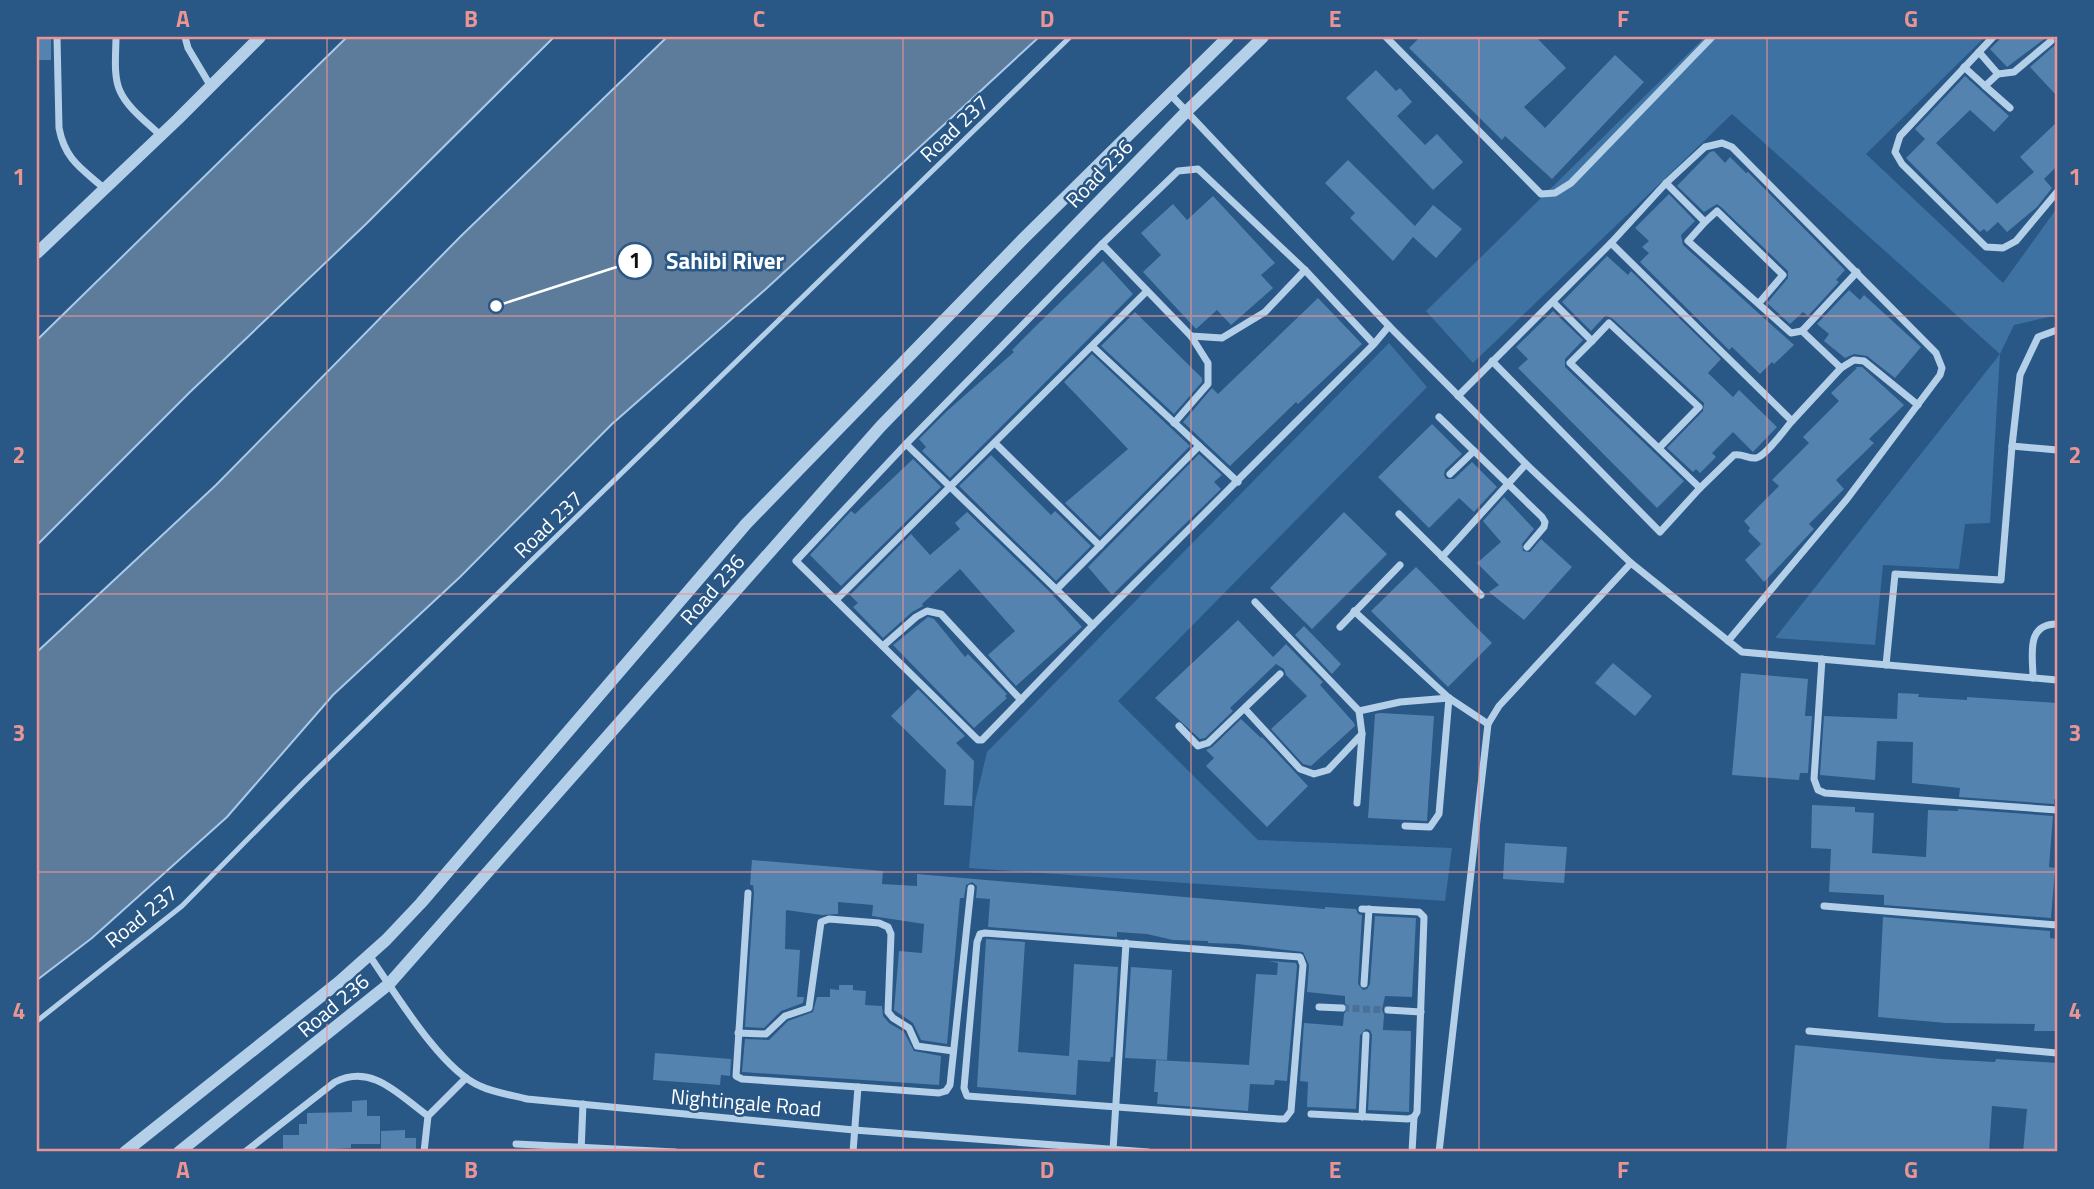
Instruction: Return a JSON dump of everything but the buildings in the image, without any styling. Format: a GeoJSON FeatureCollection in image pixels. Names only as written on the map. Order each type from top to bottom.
{"type":"FeatureCollection","features":[{"type":"Feature","properties":{"kind":"street"},"geometry":{"type":"LineString","coordinates":[[57,37],[61,140],[71,161],[105,189]]}},
{"type":"Feature","properties":{"kind":"street"},"geometry":{"type":"LineString","coordinates":[[116,37],[121,92],[127,102],[161,136]]}},
{"type":"Feature","properties":{"kind":"street"},"geometry":{"type":"LineString","coordinates":[[185,37],[188,48],[210,85]]}},
{"type":"Feature","properties":{"kind":"street"},"geometry":{"type":"LineString","coordinates":[[37,253],[161,136],[260,37]]}},
{"type":"Feature","properties":{"kind":"street"},"geometry":{"type":"LineString","coordinates":[[125,1152],[339,982],[421,903],[747,524],[1024,238],[1228,37]]}},
{"type":"Feature","properties":{"kind":"street","name":"Road 236"},"geometry":{"type":"LineString","coordinates":[[179,1152],[389,984],[881,426],[1187,111],[1264,37]]}},
{"type":"Feature","properties":{"kind":"street"},"geometry":{"type":"LineString","coordinates":[[1386,37],[1541,194],[1555,193],[1571,183],[1712,37]]}},
{"type":"Feature","properties":{"kind":"street"},"geometry":{"type":"LineString","coordinates":[[1993,37],[1900,136],[1895,152],[1902,164],[1986,247],[2003,248],[2016,242],[2057,192]]}},
{"type":"Feature","properties":{"kind":"street"},"geometry":{"type":"LineString","coordinates":[[1985,86],[1998,74],[2014,72],[2051,41]]}},
{"type":"Feature","properties":{"kind":"street"},"geometry":{"type":"LineString","coordinates":[[1979,52],[1998,74]]}},
{"type":"Feature","properties":{"kind":"street"},"geometry":{"type":"LineString","coordinates":[[1964,67],[2010,108]]}},
{"type":"Feature","properties":{"kind":"street"},"geometry":{"type":"LineString","coordinates":[[1170,94],[1389,326],[1526,464],[1631,563],[1742,652],[2057,680]]}},
{"type":"Feature","properties":{"kind":"street"},"geometry":{"type":"LineString","coordinates":[[1458,396],[1611,243],[1666,183],[1706,147],[1722,143],[1732,147],[1936,353],[1942,363],[1940,375],[1847,499],[1728,641]]}},
{"type":"Feature","properties":{"kind":"street"},"geometry":{"type":"LineString","coordinates":[[1374,344],[1305,270],[1198,169],[1178,171],[1102,244],[906,444],[796,561],[980,741],[1238,482],[1374,344],[1389,326]]}},
{"type":"Feature","properties":{"kind":"street"},"geometry":{"type":"LineString","coordinates":[[1666,183],[1706,222]]}},
{"type":"Feature","properties":{"kind":"street"},"geometry":{"type":"LineString","coordinates":[[1759,303],[1783,275],[1717,211],[1688,241],[1791,333],[1802,331],[1857,272]]}},
{"type":"Feature","properties":{"kind":"street"},"geometry":{"type":"LineString","coordinates":[[1611,243],[1792,421]]}},
{"type":"Feature","properties":{"kind":"street"},"geometry":{"type":"LineString","coordinates":[[1102,244],[1191,336],[1208,363],[1208,384],[1174,423]]}},
{"type":"Feature","properties":{"kind":"street"},"geometry":{"type":"LineString","coordinates":[[1191,336],[1222,338],[1265,312],[1305,270]]}},
{"type":"Feature","properties":{"kind":"street"},"geometry":{"type":"LineString","coordinates":[[836,600],[1147,291]]}},
{"type":"Feature","properties":{"kind":"street"},"geometry":{"type":"LineString","coordinates":[[1553,302],[1592,341]]}},
{"type":"Feature","properties":{"kind":"street"},"geometry":{"type":"LineString","coordinates":[[1659,448],[1699,407],[1609,323],[1570,363],[1700,488]]}},
{"type":"Feature","properties":{"kind":"street"},"geometry":{"type":"LineString","coordinates":[[1886,665],[1895,574],[2001,580],[2020,375],[2038,337],[2057,330]]}},
{"type":"Feature","properties":{"kind":"street"},"geometry":{"type":"LineString","coordinates":[[1802,331],[1841,368]]}},
{"type":"Feature","properties":{"kind":"street"},"geometry":{"type":"LineString","coordinates":[[1093,347],[1238,482]]}},
{"type":"Feature","properties":{"kind":"street"},"geometry":{"type":"LineString","coordinates":[[1492,362],[1660,533],[1734,455],[1756,458],[1763,454],[1841,368],[1854,360],[1864,362],[1918,405]]}},
{"type":"Feature","properties":{"kind":"street"},"geometry":{"type":"LineString","coordinates":[[1439,417],[1545,522],[1544,527],[1527,547]]}},
{"type":"Feature","properties":{"kind":"street"},"geometry":{"type":"LineString","coordinates":[[995,443],[1100,546]]}},
{"type":"Feature","properties":{"kind":"street"},"geometry":{"type":"LineString","coordinates":[[906,444],[1093,625]]}},
{"type":"Feature","properties":{"kind":"street"},"geometry":{"type":"LineString","coordinates":[[1057,589],[1199,446]]}},
{"type":"Feature","properties":{"kind":"street"},"geometry":{"type":"LineString","coordinates":[[2012,446],[2057,450]]}},
{"type":"Feature","properties":{"kind":"street"},"geometry":{"type":"LineString","coordinates":[[1450,474],[1474,451]]}},
{"type":"Feature","properties":{"kind":"street"},"geometry":{"type":"LineString","coordinates":[[1442,557],[1526,464]]}},
{"type":"Feature","properties":{"kind":"street"},"geometry":{"type":"LineString","coordinates":[[1399,514],[1481,595]]}},
{"type":"Feature","properties":{"kind":"street"},"geometry":{"type":"LineString","coordinates":[[1440,1152],[1488,724],[1499,706],[1631,563]]}},
{"type":"Feature","properties":{"kind":"street"},"geometry":{"type":"LineString","coordinates":[[1340,627],[1400,565]]}},
{"type":"Feature","properties":{"kind":"street"},"geometry":{"type":"LineString","coordinates":[[1255,602],[1359,711],[1362,734],[1357,803]]}},
{"type":"Feature","properties":{"kind":"street"},"geometry":{"type":"LineString","coordinates":[[883,646],[926,611],[941,614],[1021,700]]}},
{"type":"Feature","properties":{"kind":"street"},"geometry":{"type":"LineString","coordinates":[[1354,611],[1449,698],[1488,724]]}},
{"type":"Feature","properties":{"kind":"street"},"geometry":{"type":"LineString","coordinates":[[2033,678],[2033,636],[2049,624],[2057,624]]}},
{"type":"Feature","properties":{"kind":"street"},"geometry":{"type":"LineString","coordinates":[[1822,659],[1814,779],[1818,790],[1825,793],[2057,810]]}},
{"type":"Feature","properties":{"kind":"street"},"geometry":{"type":"LineString","coordinates":[[1179,726],[1198,746],[1208,743],[1280,674]]}},
{"type":"Feature","properties":{"kind":"street"},"geometry":{"type":"LineString","coordinates":[[1359,711],[1400,702],[1449,698]]}},
{"type":"Feature","properties":{"kind":"street"},"geometry":{"type":"LineString","coordinates":[[1405,826],[1430,827],[1439,814],[1449,698]]}},
{"type":"Feature","properties":{"kind":"street"},"geometry":{"type":"LineString","coordinates":[[1245,709],[1300,769],[1314,774],[1328,770],[1362,734]]}},
{"type":"Feature","properties":{"kind":"street"},"geometry":{"type":"LineString","coordinates":[[748,893],[736,1076],[742,1079],[939,1093],[950,1086],[971,888]]}},
{"type":"Feature","properties":{"kind":"street"},"geometry":{"type":"LineString","coordinates":[[1824,906],[2057,925]]}},
{"type":"Feature","properties":{"kind":"street"},"geometry":{"type":"LineString","coordinates":[[1311,1114],[1408,1119],[1417,1112],[1424,917],[1419,912],[1366,909],[1364,984]]}},
{"type":"Feature","properties":{"kind":"street"},"geometry":{"type":"LineString","coordinates":[[738,1034],[766,1034],[785,1016],[809,1008],[820,925],[825,919],[879,923],[888,927],[891,934],[888,1012],[909,1028],[917,1046],[953,1051]]}},
{"type":"Feature","properties":{"kind":"street"},"geometry":{"type":"LineString","coordinates":[[980,934],[1126,943],[1300,957],[1303,965],[1291,1111],[1285,1118],[967,1096],[964,1088],[976,943],[980,934]]}},
{"type":"Feature","properties":{"kind":"street"},"geometry":{"type":"LineString","coordinates":[[1113,1150],[1126,943]]}},
{"type":"Feature","properties":{"kind":"street","name":"Nightingale Road"},"geometry":{"type":"LineString","coordinates":[[369,955],[435,1047],[466,1078],[479,1086],[527,1099],[854,1130],[1148,1152]]}},
{"type":"Feature","properties":{"kind":"street"},"geometry":{"type":"LineString","coordinates":[[1319,1007],[1342,1008]]}},
{"type":"Feature","properties":{"kind":"street"},"geometry":{"type":"LineString","coordinates":[[1388,1010],[1421,1012]]}},
{"type":"Feature","properties":{"kind":"street"},"geometry":{"type":"LineString","coordinates":[[1809,1031],[2057,1053]]}},
{"type":"Feature","properties":{"kind":"street"},"geometry":{"type":"LineString","coordinates":[[1362,1117],[1366,1035]]}},
{"type":"Feature","properties":{"kind":"street"},"geometry":{"type":"LineString","coordinates":[[245,1152],[334,1082],[349,1076],[366,1075],[378,1080],[428,1116]]}},
{"type":"Feature","properties":{"kind":"street"},"geometry":{"type":"LineString","coordinates":[[424,1152],[428,1116],[466,1078]]}},
{"type":"Feature","properties":{"kind":"street"},"geometry":{"type":"LineString","coordinates":[[853,1152],[858,1087]]}},
{"type":"Feature","properties":{"kind":"street"},"geometry":{"type":"LineString","coordinates":[[581,1150],[583,1104]]}},
{"type":"Feature","properties":{"kind":"street"},"geometry":{"type":"LineString","coordinates":[[1412,1152],[1413,1117]]}},
{"type":"Feature","properties":{"kind":"street"},"geometry":{"type":"LineString","coordinates":[[516,1144],[581,1150],[675,1152]]}},
{"type":"Feature","properties":{"kind":"lane","name":"Road 237"},"geometry":{"type":"LineString","coordinates":[[37,1021],[182,906],[313,773],[1070,37]]}},
{"type":"Feature","properties":{"kind":"shaded area"},"geometry":{"type":"Polygon","coordinates":[[[347,37],[554,37],[37,545],[37,340],[347,37]]]}},
{"type":"Feature","properties":{"kind":"shaded area"},"geometry":{"type":"Polygon","coordinates":[[[667,37],[1039,37],[767,288],[612,424],[460,577],[333,695],[227,817],[92,938],[37,980],[37,652],[216,485],[460,237],[667,37]]]}},
{"type":"Feature","properties":{"kind":"shaded area"},"geometry":{"type":"Polygon","coordinates":[[[1705,37],[1985,37],[1866,154],[2003,283],[2057,208],[2057,309],[2053,316],[2014,325],[2000,354],[1732,114],[1473,363],[1426,311],[1705,37]]]}},
{"type":"Feature","properties":{"kind":"shaded area"},"geometry":{"type":"Polygon","coordinates":[[[1389,343],[1427,387],[1118,701],[1258,840],[1452,848],[1445,901],[969,868],[975,802],[987,752],[1389,343]]]}},
{"type":"Feature","properties":{"kind":"shaded area"},"geometry":{"type":"Polygon","coordinates":[[[2000,354],[1990,523],[1965,524],[1959,569],[1883,565],[1875,645],[1775,638],[2000,354]]]}},
{"type":"Feature","properties":{"kind":"tunnel"},"geometry":{"type":"LineString","coordinates":[[1342,1008],[1388,1010]]}},
{"type":"Feature","properties":{"kind":"place","name":"Sahibi River"},"geometry":{"type":"Point","coordinates":[496,306]}}]}
